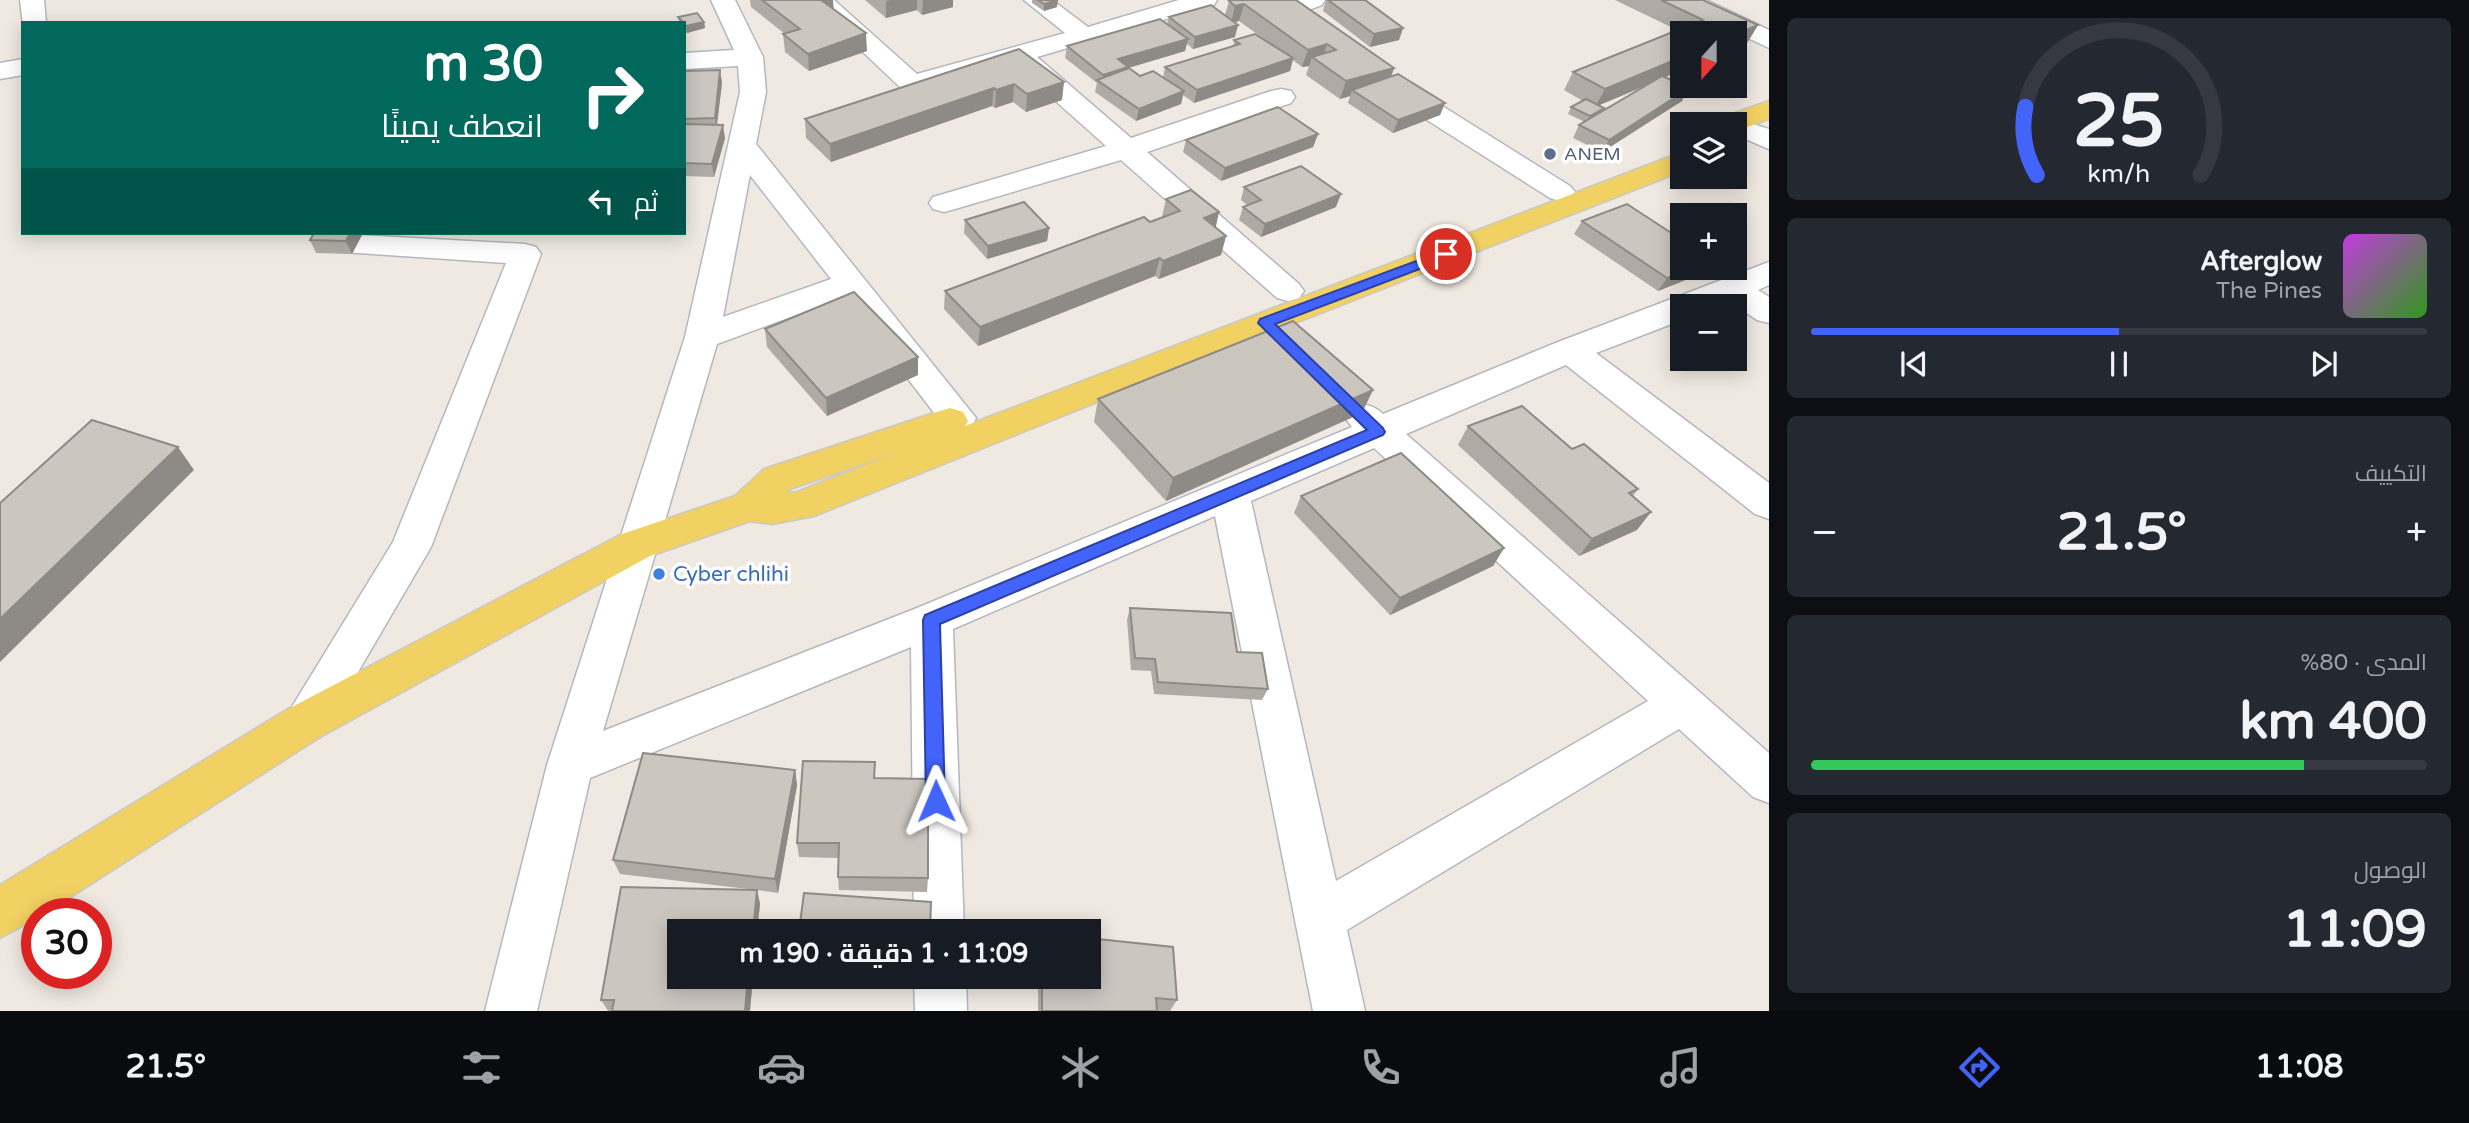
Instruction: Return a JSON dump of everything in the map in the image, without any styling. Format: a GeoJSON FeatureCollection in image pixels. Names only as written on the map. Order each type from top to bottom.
{"type":"FeatureCollection","features":[{"type":"Feature","properties":{"kind":"main road"},"geometry":{"type":"LineString","coordinates":[[0,913],[304,723],[636,545],[749,506],[777,479],[958,418],[1670,149]]}},
{"type":"Feature","properties":{"kind":"main road"},"geometry":{"type":"LineString","coordinates":[[749,506],[772,509],[800,506],[1670,167]]}},
{"type":"Feature","properties":{"kind":"street"},"geometry":{"type":"LineString","coordinates":[[32,0],[34,21]]}},
{"type":"Feature","properties":{"kind":"street"},"geometry":{"type":"LineString","coordinates":[[511,1011],[570,765],[702,337],[752,92],[750,57],[726,0]]}},
{"type":"Feature","properties":{"kind":"street"},"geometry":{"type":"LineString","coordinates":[[820,0],[912,84],[1205,0]]}},
{"type":"Feature","properties":{"kind":"street"},"geometry":{"type":"LineString","coordinates":[[1036,0],[1084,36]]}},
{"type":"Feature","properties":{"kind":"street"},"geometry":{"type":"LineString","coordinates":[[1276,13],[1313,0]]}},
{"type":"Feature","properties":{"kind":"street"},"geometry":{"type":"LineString","coordinates":[[1687,0],[1769,40]]}},
{"type":"Feature","properties":{"kind":"street"},"geometry":{"type":"LineString","coordinates":[[1729,20],[1759,10]]}},
{"type":"Feature","properties":{"kind":"street"},"geometry":{"type":"LineString","coordinates":[[1019,54],[1288,291]]}},
{"type":"Feature","properties":{"kind":"street"},"geometry":{"type":"LineString","coordinates":[[686,61],[750,57]]}},
{"type":"Feature","properties":{"kind":"street"},"geometry":{"type":"LineString","coordinates":[[0,71],[21,67]]}},
{"type":"Feature","properties":{"kind":"street"},"geometry":{"type":"LineString","coordinates":[[1377,77],[1560,192]]}},
{"type":"Feature","properties":{"kind":"street"},"geometry":{"type":"LineString","coordinates":[[944,204],[1127,149],[1281,97]]}},
{"type":"Feature","properties":{"kind":"street"},"geometry":{"type":"LineString","coordinates":[[740,144],[958,418]]}},
{"type":"Feature","properties":{"kind":"street"},"geometry":{"type":"LineString","coordinates":[[304,723],[411,547],[530,243],[328,241]]}},
{"type":"Feature","properties":{"kind":"street"},"geometry":{"type":"LineString","coordinates":[[1720,294],[1769,272]]}},
{"type":"Feature","properties":{"kind":"street"},"geometry":{"type":"LineString","coordinates":[[702,337],[852,283]]}},
{"type":"Feature","properties":{"kind":"street"},"geometry":{"type":"LineString","coordinates":[[1734,289],[1769,312]]}},
{"type":"Feature","properties":{"kind":"street"},"geometry":{"type":"LineString","coordinates":[[570,765],[932,620],[1570,350],[1670,313]]}},
{"type":"Feature","properties":{"kind":"street"},"geometry":{"type":"LineString","coordinates":[[1265,323],[1293,350]]}},
{"type":"Feature","properties":{"kind":"street"},"geometry":{"type":"LineString","coordinates":[[1570,350],[1769,504]]}},
{"type":"Feature","properties":{"kind":"street"},"geometry":{"type":"LineString","coordinates":[[1340,395],[1769,782]]}},
{"type":"Feature","properties":{"kind":"street"},"geometry":{"type":"LineString","coordinates":[[1230,494],[1339,1011]]}},
{"type":"Feature","properties":{"kind":"street"},"geometry":{"type":"LineString","coordinates":[[932,620],[939,919]]}},
{"type":"Feature","properties":{"kind":"street"},"geometry":{"type":"LineString","coordinates":[[1320,918],[1682,704]]}},
{"type":"Feature","properties":{"kind":"street"},"geometry":{"type":"LineString","coordinates":[[940,989],[941,1011]]}},
{"type":"Feature","properties":{"kind":"building"},"geometry":{"type":"Polygon","coordinates":[[[762,0],[821,0],[866,33],[808,54],[783,34],[800,29],[762,0]]]}},
{"type":"Feature","properties":{"kind":"building"},"geometry":{"type":"Polygon","coordinates":[[[1038,0],[1058,0],[1044,4],[1038,0]]]}},
{"type":"Feature","properties":{"kind":"building"},"geometry":{"type":"Polygon","coordinates":[[[1296,0],[1394,68],[1346,81],[1312,57],[1336,50],[1327,44],[1308,50],[1244,4],[1235,6],[1229,1],[1296,0]]]}},
{"type":"Feature","properties":{"kind":"building"},"geometry":{"type":"Polygon","coordinates":[[[1328,0],[1365,0],[1403,28],[1374,34],[1328,0]]]}},
{"type":"Feature","properties":{"kind":"building"},"geometry":{"type":"Polygon","coordinates":[[[1661,0],[1703,0],[1758,25],[1747,30],[1747,21],[1700,21],[1703,20],[1661,0]]]}},
{"type":"Feature","properties":{"kind":"building"},"geometry":{"type":"Polygon","coordinates":[[[1211,5],[1238,25],[1195,37],[1169,17],[1211,5]]]}},
{"type":"Feature","properties":{"kind":"building"},"geometry":{"type":"Polygon","coordinates":[[[697,13],[704,22],[686,26],[686,21],[678,17],[697,13]]]}},
{"type":"Feature","properties":{"kind":"building"},"geometry":{"type":"Polygon","coordinates":[[[1160,19],[1188,39],[1118,59],[1128,67],[1103,75],[1067,46],[1160,19]]]}},
{"type":"Feature","properties":{"kind":"building"},"geometry":{"type":"Polygon","coordinates":[[[1670,33],[1670,62],[1605,89],[1573,72],[1670,33]]]}},
{"type":"Feature","properties":{"kind":"building"},"geometry":{"type":"Polygon","coordinates":[[[1255,34],[1293,58],[1197,90],[1165,67],[1240,44],[1234,40],[1255,34]]]}},
{"type":"Feature","properties":{"kind":"building"},"geometry":{"type":"Polygon","coordinates":[[[1019,49],[1064,82],[1027,94],[1014,84],[996,90],[994,88],[830,144],[805,119],[1019,49]]]}},
{"type":"Feature","properties":{"kind":"building"},"geometry":{"type":"Polygon","coordinates":[[[1129,68],[1140,76],[1153,71],[1184,91],[1139,109],[1097,80],[1129,68]]]}},
{"type":"Feature","properties":{"kind":"building"},"geometry":{"type":"Polygon","coordinates":[[[720,70],[715,118],[686,119],[686,71],[720,70]]]}},
{"type":"Feature","properties":{"kind":"building"},"geometry":{"type":"Polygon","coordinates":[[[1398,74],[1445,103],[1398,120],[1352,90],[1398,74]]]}},
{"type":"Feature","properties":{"kind":"building"},"geometry":{"type":"Polygon","coordinates":[[[1662,76],[1670,80],[1670,98],[1674,98],[1609,140],[1579,125],[1662,76]]]}},
{"type":"Feature","properties":{"kind":"building"},"geometry":{"type":"Polygon","coordinates":[[[1586,99],[1604,108],[1590,116],[1571,107],[1586,99]]]}},
{"type":"Feature","properties":{"kind":"building"},"geometry":{"type":"Polygon","coordinates":[[[1278,107],[1318,134],[1225,168],[1186,140],[1278,107]]]}},
{"type":"Feature","properties":{"kind":"building"},"geometry":{"type":"Polygon","coordinates":[[[686,124],[723,125],[712,164],[686,163],[686,124]]]}},
{"type":"Feature","properties":{"kind":"building"},"geometry":{"type":"Polygon","coordinates":[[[1301,166],[1341,194],[1265,224],[1243,207],[1261,200],[1244,187],[1301,166]]]}},
{"type":"Feature","properties":{"kind":"building"},"geometry":{"type":"Polygon","coordinates":[[[1191,190],[1219,212],[1204,218],[1226,236],[1163,261],[1160,258],[980,327],[945,291],[1144,217],[1150,222],[1180,211],[1166,199],[1191,190]]]}},
{"type":"Feature","properties":{"kind":"building"},"geometry":{"type":"Polygon","coordinates":[[[1024,202],[1049,228],[988,246],[965,220],[1024,202]]]}},
{"type":"Feature","properties":{"kind":"building"},"geometry":{"type":"Polygon","coordinates":[[[1627,204],[1670,232],[1670,277],[1667,278],[1582,221],[1627,204]]]}},
{"type":"Feature","properties":{"kind":"building"},"geometry":{"type":"Polygon","coordinates":[[[313,235],[349,235],[346,241],[310,240],[313,235]]]}},
{"type":"Feature","properties":{"kind":"building"},"geometry":{"type":"Polygon","coordinates":[[[854,292],[918,357],[826,398],[765,329],[854,292]]]}},
{"type":"Feature","properties":{"kind":"building"},"geometry":{"type":"Polygon","coordinates":[[[1293,321],[1373,390],[1173,478],[1098,399],[1293,321]]]}},
{"type":"Feature","properties":{"kind":"building"},"geometry":{"type":"Polygon","coordinates":[[[1522,406],[1572,449],[1584,444],[1638,489],[1629,493],[1651,512],[1592,539],[1468,426],[1522,406]]]}},
{"type":"Feature","properties":{"kind":"building"},"geometry":{"type":"Polygon","coordinates":[[[92,420],[178,447],[0,619],[0,503],[92,420]]]}},
{"type":"Feature","properties":{"kind":"building"},"geometry":{"type":"Polygon","coordinates":[[[1401,453],[1504,548],[1400,598],[1301,496],[1401,453]]]}},
{"type":"Feature","properties":{"kind":"building"},"geometry":{"type":"Polygon","coordinates":[[[1130,608],[1231,613],[1237,652],[1262,653],[1268,689],[1158,682],[1155,659],[1135,658],[1130,608]]]}},
{"type":"Feature","properties":{"kind":"building"},"geometry":{"type":"Polygon","coordinates":[[[643,753],[795,770],[775,879],[613,860],[643,753]]]}},
{"type":"Feature","properties":{"kind":"building"},"geometry":{"type":"Polygon","coordinates":[[[803,761],[875,762],[874,778],[928,779],[928,878],[838,877],[839,843],[797,843],[803,761]]]}},
{"type":"Feature","properties":{"kind":"building"},"geometry":{"type":"Polygon","coordinates":[[[621,887],[757,890],[754,919],[667,919],[667,989],[747,989],[745,1011],[612,1011],[614,1000],[601,1000],[621,887]]]}},
{"type":"Feature","properties":{"kind":"building"},"geometry":{"type":"Polygon","coordinates":[[[804,893],[931,902],[930,919],[801,919],[804,893]]]}},
{"type":"Feature","properties":{"kind":"building"},"geometry":{"type":"Polygon","coordinates":[[[1101,939],[1173,947],[1177,1000],[1156,998],[1157,1011],[1042,1011],[1042,989],[1101,989],[1101,939]]]}},
{"type":"Feature","properties":{"kind":"place","name":"ANEM"},"geometry":{"type":"Point","coordinates":[1550,154]}},
{"type":"Feature","properties":{"kind":"place","name":"Cyber chlihi"},"geometry":{"type":"Point","coordinates":[659,574]}},
{"type":"Feature","properties":{"kind":"route"},"geometry":{"type":"LineString","coordinates":[[936,801],[932,620],[1378,432],[1265,323],[1446,254]]}}]}
